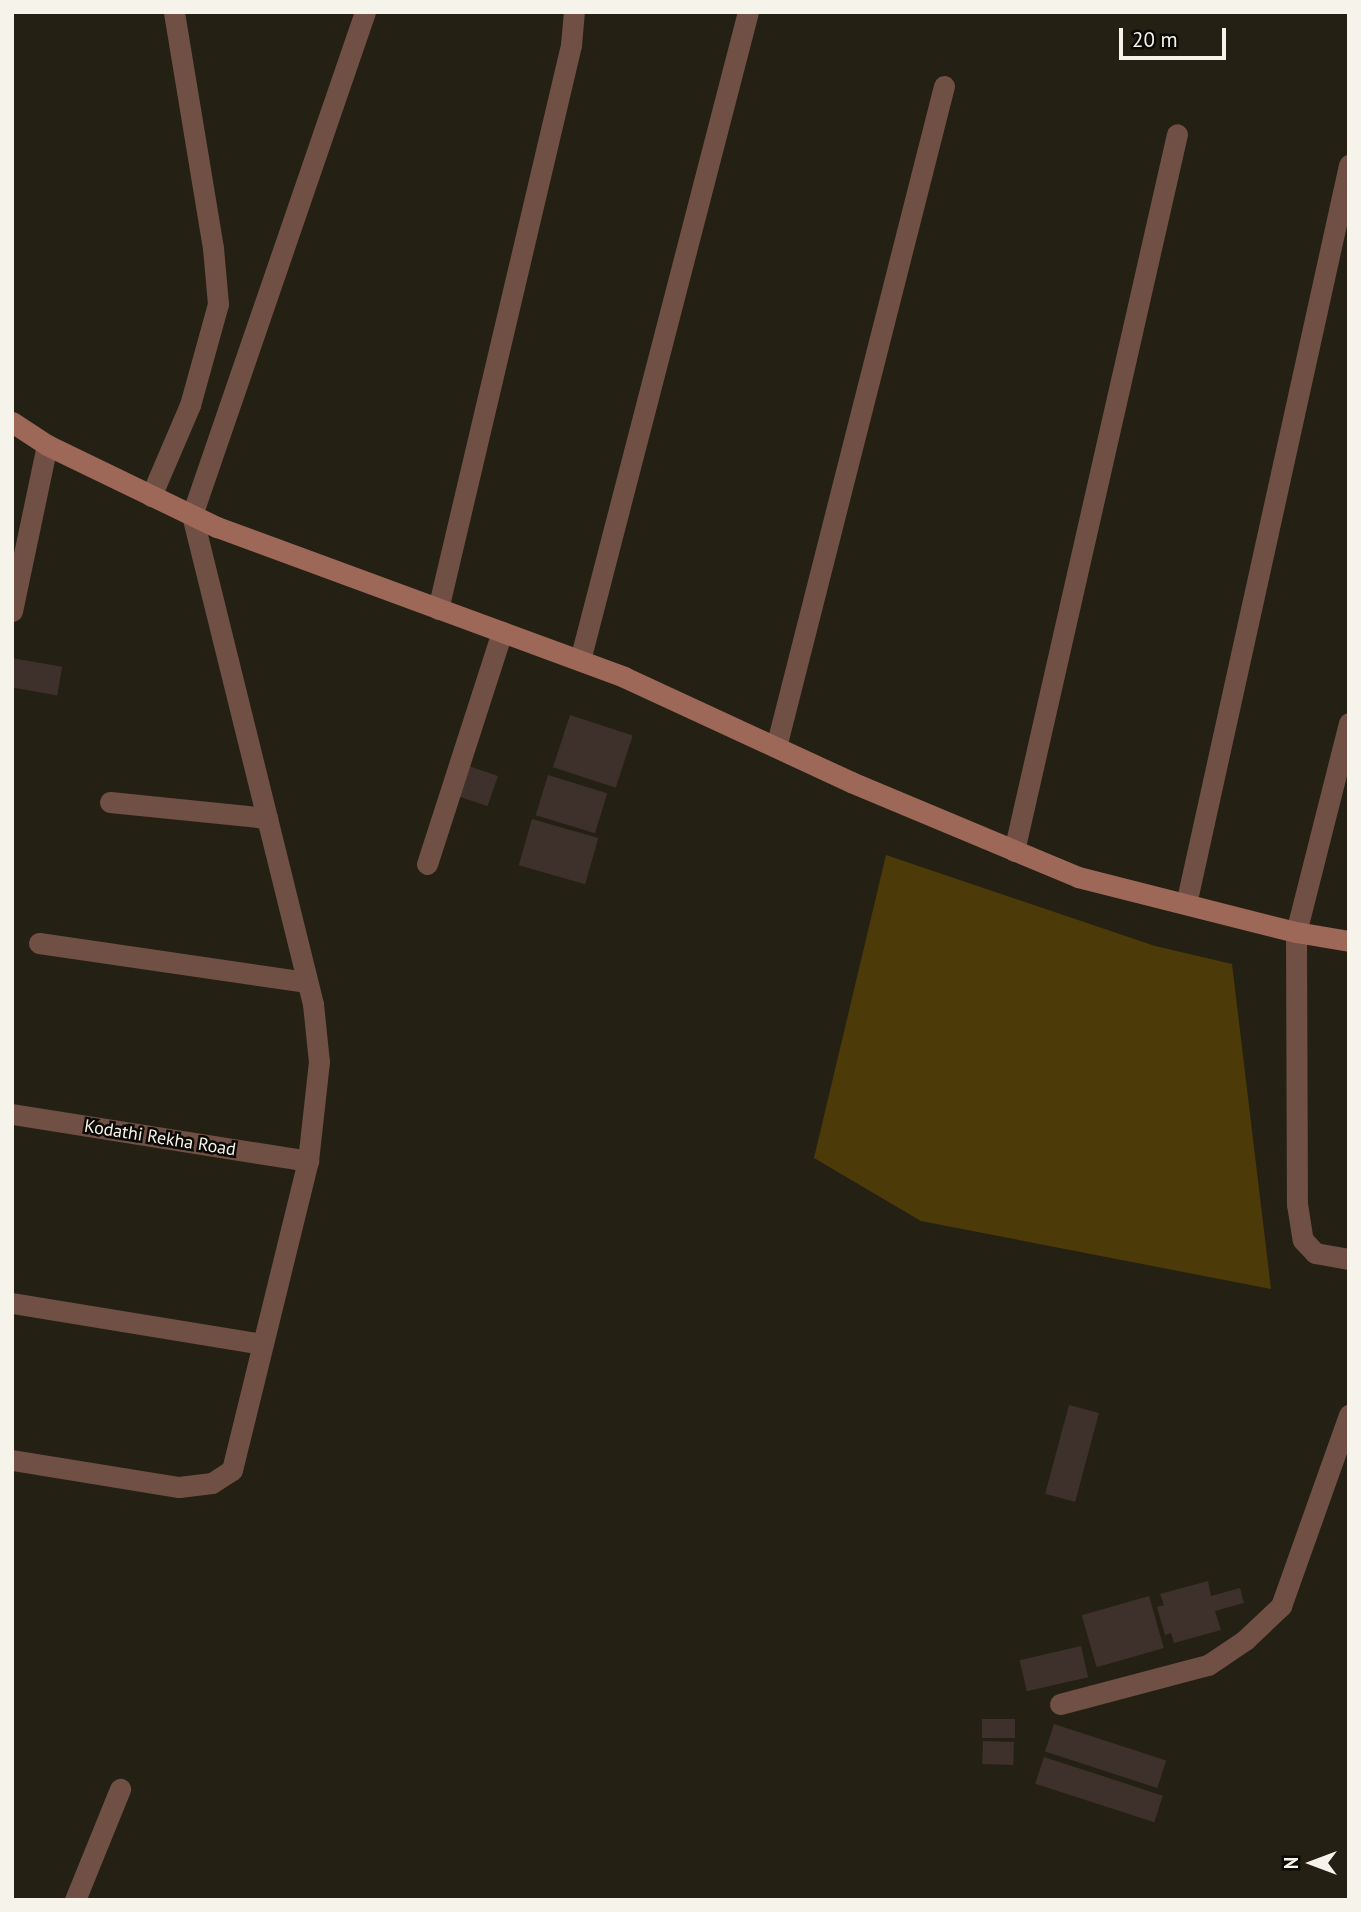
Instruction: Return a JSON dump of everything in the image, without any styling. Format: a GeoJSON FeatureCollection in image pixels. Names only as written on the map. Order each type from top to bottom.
{"type":"FeatureCollection","features":[{"type":"Feature","properties":{"kind":"street"},"geometry":{"type":"LineString","coordinates":[[151,496],[190,405],[218,304],[213,248],[174,12]]}},
{"type":"Feature","properties":{"kind":"street"},"geometry":{"type":"LineString","coordinates":[[12,1460],[179,1487],[212,1483],[232,1469],[308,1161],[319,1062],[307,982],[192,515],[365,12]]}},
{"type":"Feature","properties":{"kind":"street"},"geometry":{"type":"LineString","coordinates":[[438,609],[571,45],[574,12]]}},
{"type":"Feature","properties":{"kind":"street"},"geometry":{"type":"LineString","coordinates":[[580,660],[748,12]]}},
{"type":"Feature","properties":{"kind":"street"},"geometry":{"type":"LineString","coordinates":[[776,747],[944,86]]}},
{"type":"Feature","properties":{"kind":"street"},"geometry":{"type":"LineString","coordinates":[[1014,851],[1177,134]]}},
{"type":"Feature","properties":{"kind":"street"},"geometry":{"type":"LineString","coordinates":[[1186,904],[1349,165]]}},
{"type":"Feature","properties":{"kind":"street"},"geometry":{"type":"LineString","coordinates":[[12,422],[47,445],[216,527],[624,677],[776,747],[1078,877],[1296,932],[1349,941]]}},
{"type":"Feature","properties":{"kind":"street"},"geometry":{"type":"LineString","coordinates":[[12,611],[47,445]]}},
{"type":"Feature","properties":{"kind":"street"},"geometry":{"type":"LineString","coordinates":[[426,864],[502,632]]}},
{"type":"Feature","properties":{"kind":"street"},"geometry":{"type":"LineString","coordinates":[[1349,723],[1296,932],[1297,1204],[1303,1240],[1315,1253],[1349,1259]]}},
{"type":"Feature","properties":{"kind":"street"},"geometry":{"type":"LineString","coordinates":[[110,802],[267,818]]}},
{"type":"Feature","properties":{"kind":"street"},"geometry":{"type":"LineString","coordinates":[[39,943],[307,982]]}},
{"type":"Feature","properties":{"kind":"street","name":"Kodathi Rekha Road"},"geometry":{"type":"LineString","coordinates":[[12,1114],[308,1161]]}},
{"type":"Feature","properties":{"kind":"street"},"geometry":{"type":"LineString","coordinates":[[12,1303],[263,1343]]}},
{"type":"Feature","properties":{"kind":"street"},"geometry":{"type":"LineString","coordinates":[[1060,1704],[1208,1665],[1245,1640],[1281,1606],[1349,1415]]}},
{"type":"Feature","properties":{"kind":"street"},"geometry":{"type":"LineString","coordinates":[[75,1900],[120,1789]]}},
{"type":"Feature","properties":{"kind":"shaded area"},"geometry":{"type":"Polygon","coordinates":[[[886,855],[1155,946],[1232,964],[1271,1289],[921,1221],[814,1158],[886,855]]]}},
{"type":"Feature","properties":{"kind":"building"},"geometry":{"type":"Polygon","coordinates":[[[12,658],[62,667],[57,695],[12,687],[12,658]]]}},
{"type":"Feature","properties":{"kind":"building"},"geometry":{"type":"Polygon","coordinates":[[[570,715],[633,735],[616,788],[553,767],[570,715]]]}},
{"type":"Feature","properties":{"kind":"building"},"geometry":{"type":"Polygon","coordinates":[[[463,764],[498,776],[488,806],[453,794],[463,764]]]}},
{"type":"Feature","properties":{"kind":"building"},"geometry":{"type":"Polygon","coordinates":[[[548,775],[607,793],[595,833],[536,815],[548,775]]]}},
{"type":"Feature","properties":{"kind":"building"},"geometry":{"type":"Polygon","coordinates":[[[532,819],[598,838],[585,884],[519,865],[532,819]]]}},
{"type":"Feature","properties":{"kind":"building"},"geometry":{"type":"Polygon","coordinates":[[[1069,1405],[1099,1413],[1075,1502],[1045,1494],[1069,1405]]]}},
{"type":"Feature","properties":{"kind":"building"},"geometry":{"type":"Polygon","coordinates":[[[1208,1581],[1211,1596],[1240,1588],[1244,1603],[1215,1611],[1221,1630],[1174,1643],[1171,1633],[1165,1635],[1157,1607],[1164,1605],[1160,1594],[1208,1581]]]}},
{"type":"Feature","properties":{"kind":"building"},"geometry":{"type":"Polygon","coordinates":[[[1149,1596],[1164,1648],[1097,1667],[1082,1615],[1149,1596]]]}},
{"type":"Feature","properties":{"kind":"building"},"geometry":{"type":"Polygon","coordinates":[[[1081,1646],[1088,1677],[1027,1691],[1020,1660],[1081,1646]]]}},
{"type":"Feature","properties":{"kind":"building"},"geometry":{"type":"Polygon","coordinates":[[[982,1719],[1015,1719],[1015,1738],[982,1738],[982,1719]]]}},
{"type":"Feature","properties":{"kind":"building"},"geometry":{"type":"Polygon","coordinates":[[[1054,1724],[1166,1760],[1157,1788],[1045,1752],[1054,1724]]]}},
{"type":"Feature","properties":{"kind":"building"},"geometry":{"type":"Polygon","coordinates":[[[983,1741],[1014,1742],[1013,1765],[982,1764],[983,1741]]]}},
{"type":"Feature","properties":{"kind":"building"},"geometry":{"type":"Polygon","coordinates":[[[1044,1757],[1163,1796],[1154,1822],[1035,1784],[1044,1757]]]}}]}
